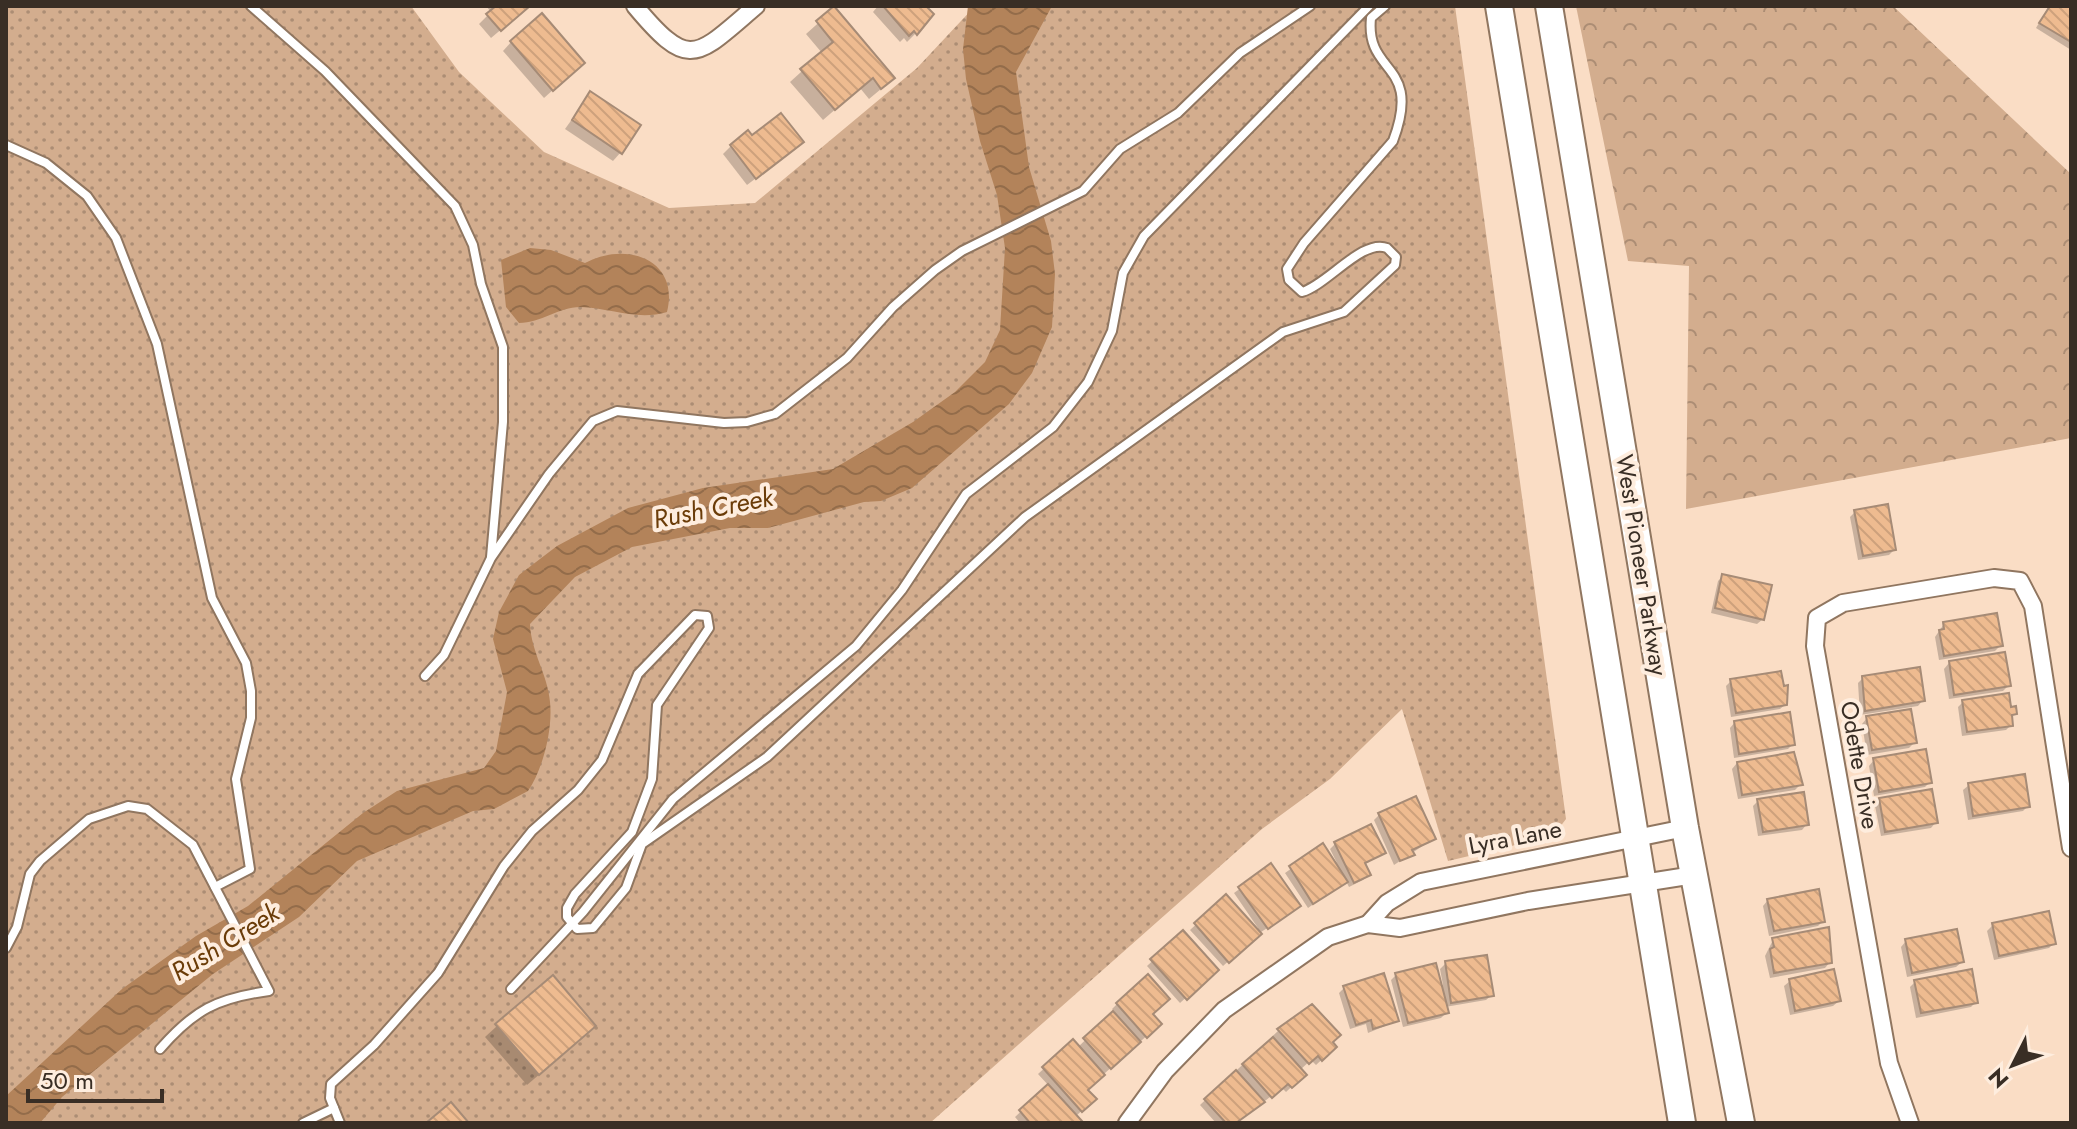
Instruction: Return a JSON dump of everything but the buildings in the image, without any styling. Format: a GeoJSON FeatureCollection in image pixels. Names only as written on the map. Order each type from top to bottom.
{"type":"FeatureCollection","features":[{"type":"Feature","properties":{"kind":"main road"},"geometry":{"type":"LineString","coordinates":[[1499,6],[1682,1123]]}},
{"type":"Feature","properties":{"kind":"main road","name":"West Pioneer Parkway"},"geometry":{"type":"LineString","coordinates":[[1549,6],[1685,828],[1741,1123]]}},
{"type":"Feature","properties":{"kind":"street"},"geometry":{"type":"LineString","coordinates":[[635,6],[664,41],[691,51],[712,44],[756,6]]}},
{"type":"Feature","properties":{"kind":"street","name":"Odette Drive"},"geometry":{"type":"LineString","coordinates":[[1910,1123],[1889,1063],[1815,646],[1817,618],[1843,603],[1994,578],[2020,581],[2033,606],[2071,848]]}},
{"type":"Feature","properties":{"kind":"street","name":"Lyra Lane"},"geometry":{"type":"LineString","coordinates":[[1368,924],[1387,903],[1421,882],[1685,828]]}},
{"type":"Feature","properties":{"kind":"street","name":"Lyra Lane"},"geometry":{"type":"LineString","coordinates":[[1127,1123],[1165,1071],[1224,1010],[1328,937],[1368,924],[1400,928],[1528,901],[1694,875]]}},
{"type":"Feature","properties":{"kind":"lane"},"geometry":{"type":"LineString","coordinates":[[251,6],[325,71],[455,206],[473,245],[481,284],[503,347],[503,422],[491,558]]}},
{"type":"Feature","properties":{"kind":"lane"},"geometry":{"type":"LineString","coordinates":[[425,676],[444,655],[491,558],[549,474],[593,421],[617,411],[724,423],[747,422],[775,414],[847,358],[893,307],[935,270],[989,238],[1077,194],[1120,149],[1178,113],[1240,53],[1310,6]]}},
{"type":"Feature","properties":{"kind":"lane"},"geometry":{"type":"LineString","coordinates":[[511,989],[571,925],[673,799],[856,646],[902,590],[966,494],[1053,427],[1088,382],[1112,331],[1123,273],[1144,236],[1369,6]]}},
{"type":"Feature","properties":{"kind":"lane"},"geometry":{"type":"LineString","coordinates":[[340,1123],[334,1108],[331,1084],[374,1045],[438,973],[504,866],[532,831],[578,790],[602,760],[638,674],[695,615],[704,614],[709,620],[709,628],[657,705],[652,779],[632,832],[570,901],[567,917],[571,925],[582,930],[593,928],[626,888],[642,844],[767,757],[1025,517],[1283,332],[1344,312],[1395,265],[1396,257],[1387,248],[1372,247],[1351,259],[1315,288],[1302,292],[1289,280],[1287,269],[1304,243],[1393,141],[1399,126],[1405,101],[1399,80],[1377,52],[1370,30],[1371,18],[1385,6]]}},
{"type":"Feature","properties":{"kind":"lane"},"geometry":{"type":"LineString","coordinates":[[6,145],[46,163],[87,196],[116,238],[157,344],[212,598],[246,663],[251,691],[251,718],[236,779],[250,869],[215,887]]}},
{"type":"Feature","properties":{"kind":"lane"},"geometry":{"type":"LineString","coordinates":[[6,948],[17,927],[30,874],[35,868],[89,819],[116,807],[147,809],[193,845],[269,991],[215,1002],[185,1021],[160,1049]]}},
{"type":"Feature","properties":{"kind":"lane"},"geometry":{"type":"LineString","coordinates":[[303,1123],[334,1108]]}},
{"type":"Feature","properties":{"kind":"green space"},"geometry":{"type":"Polygon","coordinates":[[[6,6],[411,6],[459,72],[544,152],[669,208],[755,203],[917,68],[975,6],[1455,6],[1566,819],[1553,836],[1448,861],[1402,709],[1330,779],[1262,829],[930,1123],[6,1123],[6,6]]]}},
{"type":"Feature","properties":{"kind":"green space"},"geometry":{"type":"Polygon","coordinates":[[[1576,6],[1893,6],[2071,174],[2071,438],[1686,509],[1689,266],[1628,261],[1576,6]]]}},
{"type":"Feature","properties":{"kind":"water","name":"Rush Creek"},"geometry":{"type":"Polygon","coordinates":[[[968,6],[1052,6],[1016,72],[1029,167],[1051,241],[1055,274],[1052,327],[1032,373],[1009,404],[912,488],[881,501],[864,502],[768,528],[730,528],[632,547],[575,577],[530,624],[533,644],[549,692],[551,713],[542,760],[528,791],[494,809],[473,811],[357,861],[299,917],[213,974],[62,1097],[40,1123],[6,1123],[6,1096],[122,989],[196,936],[248,906],[363,813],[397,791],[484,768],[496,751],[507,692],[493,639],[499,612],[519,575],[557,546],[628,508],[703,488],[833,469],[913,422],[955,392],[985,362],[1000,330],[1005,248],[997,195],[980,141],[966,79],[963,49],[968,6]]]}},
{"type":"Feature","properties":{"kind":"water"},"geometry":{"type":"Polygon","coordinates":[[[530,248],[551,250],[585,263],[617,254],[646,259],[658,267],[665,279],[669,294],[667,312],[634,315],[580,307],[519,323],[506,307],[501,260],[530,248]]]}}]}
